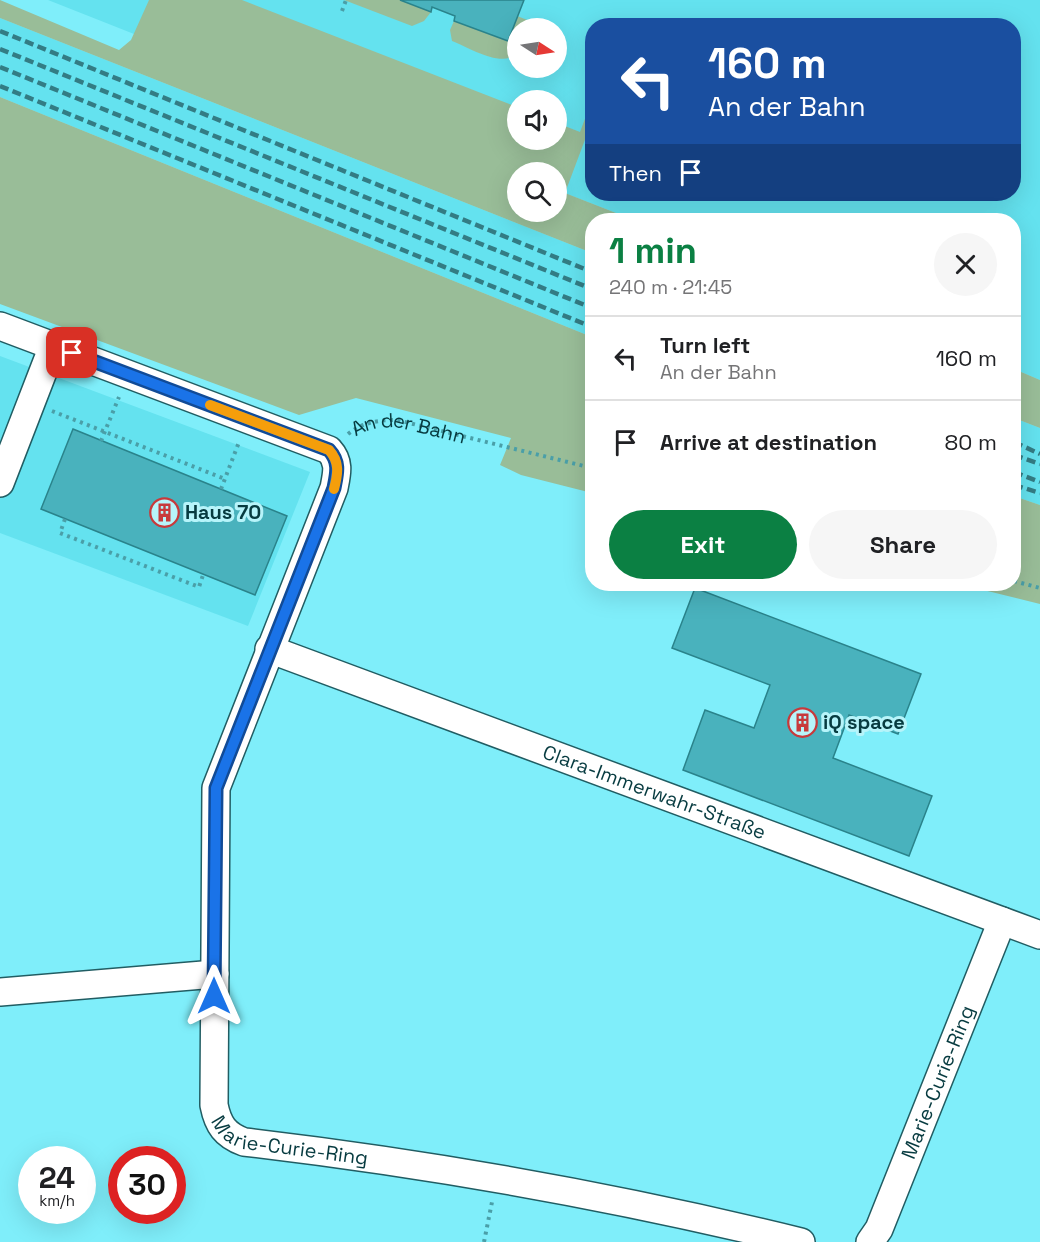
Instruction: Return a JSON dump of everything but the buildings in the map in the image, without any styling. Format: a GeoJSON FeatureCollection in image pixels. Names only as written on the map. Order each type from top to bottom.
{"type":"FeatureCollection","features":[{"type":"Feature","properties":{"kind":"street","name":"An der Bahn"},"geometry":{"type":"LineString","coordinates":[[0,326],[329,450]]}},
{"type":"Feature","properties":{"kind":"street"},"geometry":{"type":"LineString","coordinates":[[0,483],[53,346]]}},
{"type":"Feature","properties":{"kind":"street","name":"Marie-Curie-Ring"},"geometry":{"type":"LineString","coordinates":[[329,450],[336,457],[338,470],[334,488],[216,788],[214,1105],[223,1130],[233,1138],[244,1142],[341,1153],[494,1177],[700,1217],[801,1242]]}},
{"type":"Feature","properties":{"kind":"street","name":"Clara-Immerwahr-Straße"},"geometry":{"type":"LineString","coordinates":[[269,649],[1040,935]]}},
{"type":"Feature","properties":{"kind":"street","name":"Marie-Curie-Ring"},"geometry":{"type":"LineString","coordinates":[[870,1242],[879,1229],[1002,921]]}},
{"type":"Feature","properties":{"kind":"street"},"geometry":{"type":"LineString","coordinates":[[0,992],[215,974]]}},
{"type":"Feature","properties":{"kind":"path"},"geometry":{"type":"LineString","coordinates":[[342,11],[346,0]]}},
{"type":"Feature","properties":{"kind":"path"},"geometry":{"type":"LineString","coordinates":[[101,441],[128,374]]}},
{"type":"Feature","properties":{"kind":"path"},"geometry":{"type":"LineString","coordinates":[[31,403],[225,479]]}},
{"type":"Feature","properties":{"kind":"path"},"geometry":{"type":"LineString","coordinates":[[221,489],[248,419]]}},
{"type":"Feature","properties":{"kind":"path","name":"An der Bahn"},"geometry":{"type":"LineString","coordinates":[[329,450],[357,426],[378,420],[397,420],[448,430],[585,466]]}},
{"type":"Feature","properties":{"kind":"path"},"geometry":{"type":"LineString","coordinates":[[65,519],[60,533],[199,587],[203,574]]}},
{"type":"Feature","properties":{"kind":"path"},"geometry":{"type":"LineString","coordinates":[[1021,583],[1040,588]]}},
{"type":"Feature","properties":{"kind":"path"},"geometry":{"type":"LineString","coordinates":[[484,1242],[491,1211],[494,1177]]}},
{"type":"Feature","properties":{"kind":"shaded area"},"geometry":{"type":"Polygon","coordinates":[[[48,0],[1040,0],[1040,380],[1021,372],[1021,213],[616,213],[585,201],[1021,201],[1021,18],[585,18],[585,201],[567,194],[567,162],[507,162],[507,168],[134,34],[48,0]]]}},
{"type":"Feature","properties":{"kind":"shaded area"},"geometry":{"type":"Polygon","coordinates":[[[0,18],[507,219],[507,222],[514,222],[585,250],[585,334],[0,97],[0,18]]]}},
{"type":"Feature","properties":{"kind":"shaded area"},"geometry":{"type":"Polygon","coordinates":[[[0,356],[310,472],[248,626],[0,533],[0,356]]]}},
{"type":"Feature","properties":{"kind":"shaded area"},"geometry":{"type":"Polygon","coordinates":[[[1021,421],[1040,428],[1040,505],[1021,498],[1021,421]]]}},
{"type":"Feature","properties":{"kind":"green space"},"geometry":{"type":"Polygon","coordinates":[[[0,0],[119,50],[131,40],[149,0],[242,0],[507,103],[507,150],[567,150],[567,127],[580,132],[585,119],[585,140],[567,188],[567,162],[507,162],[507,219],[0,18],[0,0]]]}},
{"type":"Feature","properties":{"kind":"green space"},"geometry":{"type":"Polygon","coordinates":[[[344,0],[400,0],[431,12],[424,21],[412,26],[344,0]]]}},
{"type":"Feature","properties":{"kind":"green space"},"geometry":{"type":"Polygon","coordinates":[[[454,21],[507,41],[507,58],[494,58],[452,41],[450,30],[454,21]]]}},
{"type":"Feature","properties":{"kind":"green space"},"geometry":{"type":"Polygon","coordinates":[[[0,97],[585,334],[585,491],[521,475],[500,465],[511,438],[356,398],[299,415],[0,304],[0,97]]]}},
{"type":"Feature","properties":{"kind":"green space"},"geometry":{"type":"Polygon","coordinates":[[[567,194],[616,213],[585,213],[585,250],[514,222],[567,222],[567,194]]]}},
{"type":"Feature","properties":{"kind":"green space"},"geometry":{"type":"Polygon","coordinates":[[[1021,372],[1040,380],[1040,428],[1021,421],[1021,372]]]}},
{"type":"Feature","properties":{"kind":"green space"},"geometry":{"type":"Polygon","coordinates":[[[1021,498],[1040,505],[1040,604],[987,591],[1021,591],[1021,498]]]}},
{"type":"Feature","properties":{"kind":"railway"},"geometry":{"type":"LineString","coordinates":[[0,31],[585,269]]}},
{"type":"Feature","properties":{"kind":"railway"},"geometry":{"type":"LineString","coordinates":[[0,49],[585,286]]}},
{"type":"Feature","properties":{"kind":"railway"},"geometry":{"type":"LineString","coordinates":[[0,67],[585,305]]}},
{"type":"Feature","properties":{"kind":"railway"},"geometry":{"type":"LineString","coordinates":[[0,86],[585,324]]}},
{"type":"Feature","properties":{"kind":"railway"},"geometry":{"type":"LineString","coordinates":[[1021,445],[1040,454]]}},
{"type":"Feature","properties":{"kind":"railway"},"geometry":{"type":"LineString","coordinates":[[1021,457],[1040,464]]}},
{"type":"Feature","properties":{"kind":"railway"},"geometry":{"type":"LineString","coordinates":[[1021,475],[1040,482]]}},
{"type":"Feature","properties":{"kind":"railway"},"geometry":{"type":"LineString","coordinates":[[1021,487],[1040,493]]}},
{"type":"Feature","properties":{"kind":"slow traffic"},"geometry":{"type":"LineString","coordinates":[[210,405],[329,450],[336,457],[338,470],[334,489]]}},
{"type":"Feature","properties":{"kind":"place","name":"Haus 70"},"geometry":{"type":"Point","coordinates":[164,512]}},
{"type":"Feature","properties":{"kind":"place","name":"iQ space"},"geometry":{"type":"Point","coordinates":[802,722]}},
{"type":"Feature","properties":{"kind":"route"},"geometry":{"type":"LineString","coordinates":[[72,353],[329,450],[336,457],[338,470],[334,488],[216,788],[214,996]]}}]}
